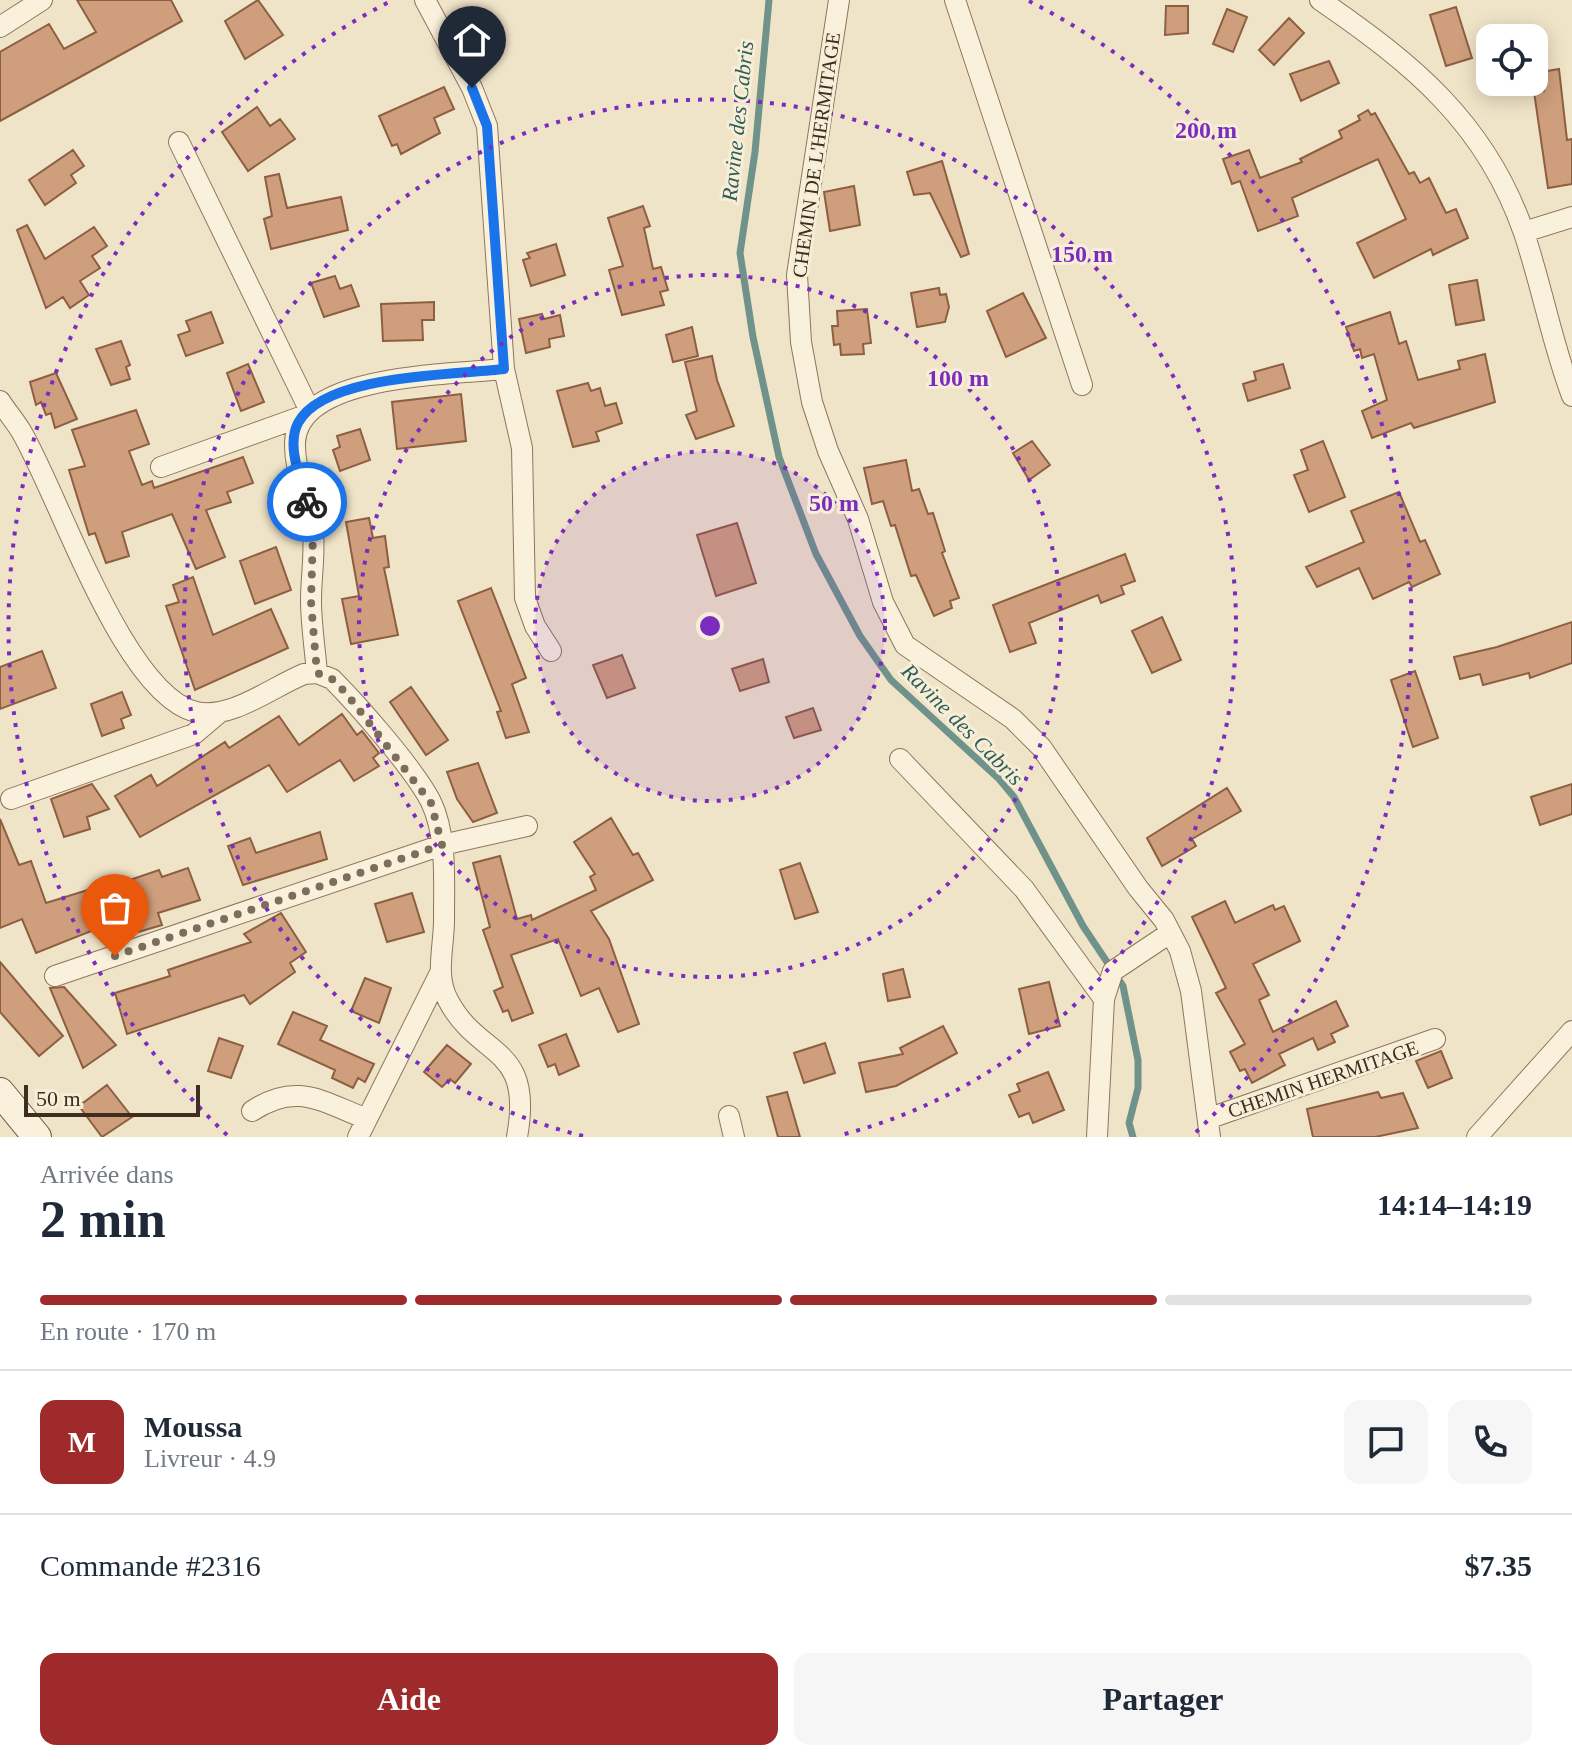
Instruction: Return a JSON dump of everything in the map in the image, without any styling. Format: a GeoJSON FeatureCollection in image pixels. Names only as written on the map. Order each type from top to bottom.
{"type":"FeatureCollection","features":[{"type":"Feature","properties":{"kind":"street"},"geometry":{"type":"LineString","coordinates":[[0,27],[42,0]]}},
{"type":"Feature","properties":{"kind":"street"},"geometry":{"type":"LineString","coordinates":[[425,0],[472,88],[487,126],[504,369],[522,448],[525,598],[535,626],[551,651]]}},
{"type":"Feature","properties":{"kind":"street","name":"CHEMIN DE L'HERMITAGE"},"geometry":{"type":"LineString","coordinates":[[839,0],[797,275],[807,372],[828,451],[858,519],[883,602],[905,645],[1013,719],[1041,747],[1170,933],[1191,991],[1210,1128]]}},
{"type":"Feature","properties":{"kind":"street"},"geometry":{"type":"LineString","coordinates":[[955,0],[1082,385]]}},
{"type":"Feature","properties":{"kind":"street"},"geometry":{"type":"LineString","coordinates":[[1320,0],[1395,52],[1466,125],[1495,168],[1524,232],[1572,396]]}},
{"type":"Feature","properties":{"kind":"street"},"geometry":{"type":"LineString","coordinates":[[179,142],[306,413]]}},
{"type":"Feature","properties":{"kind":"street"},"geometry":{"type":"LineString","coordinates":[[1524,232],[1572,217]]}},
{"type":"Feature","properties":{"kind":"street"},"geometry":{"type":"LineString","coordinates":[[317,673],[311,602],[313,532],[296,463],[297,424],[329,396],[356,386],[504,369]]}},
{"type":"Feature","properties":{"kind":"street"},"geometry":{"type":"LineString","coordinates":[[0,401],[21,432],[110,616],[149,680],[183,706],[197,712],[220,712]]}},
{"type":"Feature","properties":{"kind":"street"},"geometry":{"type":"LineString","coordinates":[[161,467],[306,413]]}},
{"type":"Feature","properties":{"kind":"street"},"geometry":{"type":"LineString","coordinates":[[11,799],[194,734],[220,712],[290,680],[317,673],[332,679],[431,803],[442,845],[444,921],[440,973],[447,999],[466,1024],[510,1066],[518,1083],[521,1107],[517,1137]]}},
{"type":"Feature","properties":{"kind":"street"},"geometry":{"type":"LineString","coordinates":[[900,759],[1024,889],[1104,999]]}},
{"type":"Feature","properties":{"kind":"street"},"geometry":{"type":"LineString","coordinates":[[55,976],[442,845],[527,826]]}},
{"type":"Feature","properties":{"kind":"street"},"geometry":{"type":"LineString","coordinates":[[1097,1137],[1104,999],[1113,971],[1170,933]]}},
{"type":"Feature","properties":{"kind":"street"},"geometry":{"type":"LineString","coordinates":[[252,1111],[273,1097],[301,1095],[363,1128],[440,973]]}},
{"type":"Feature","properties":{"kind":"street"},"geometry":{"type":"LineString","coordinates":[[1477,1137],[1572,1031]]}},
{"type":"Feature","properties":{"kind":"street","name":"CHEMIN HERMITAGE"},"geometry":{"type":"LineString","coordinates":[[1210,1128],[1435,1039]]}},
{"type":"Feature","properties":{"kind":"street"},"geometry":{"type":"LineString","coordinates":[[0,1092],[37,1137]]}},
{"type":"Feature","properties":{"kind":"street"},"geometry":{"type":"LineString","coordinates":[[729,1116],[734,1137]]}},
{"type":"Feature","properties":{"kind":"building"},"geometry":{"type":"Polygon","coordinates":[[[77,0],[171,0],[182,21],[0,121],[0,52],[49,24],[64,49],[96,32],[77,0]]]}},
{"type":"Feature","properties":{"kind":"building"},"geometry":{"type":"Polygon","coordinates":[[[258,0],[283,35],[245,59],[225,21],[258,0]]]}},
{"type":"Feature","properties":{"kind":"building"},"geometry":{"type":"Polygon","coordinates":[[[1166,6],[1188,6],[1188,33],[1165,35],[1166,6]]]}},
{"type":"Feature","properties":{"kind":"building"},"geometry":{"type":"Polygon","coordinates":[[[1456,7],[1472,58],[1446,66],[1430,15],[1456,7]]]}},
{"type":"Feature","properties":{"kind":"building"},"geometry":{"type":"Polygon","coordinates":[[[1227,9],[1247,17],[1233,52],[1213,44],[1227,9]]]}},
{"type":"Feature","properties":{"kind":"building"},"geometry":{"type":"Polygon","coordinates":[[[1289,18],[1304,33],[1274,65],[1259,50],[1289,18]]]}},
{"type":"Feature","properties":{"kind":"building"},"geometry":{"type":"Polygon","coordinates":[[[1329,61],[1339,83],[1301,101],[1290,74],[1329,61]]]}},
{"type":"Feature","properties":{"kind":"building"},"geometry":{"type":"Polygon","coordinates":[[[1559,69],[1567,140],[1572,139],[1572,184],[1548,188],[1535,96],[1548,96],[1548,71],[1559,69]]]}},
{"type":"Feature","properties":{"kind":"building"},"geometry":{"type":"Polygon","coordinates":[[[444,87],[454,109],[434,118],[440,133],[401,154],[397,144],[392,146],[379,116],[444,87]]]}},
{"type":"Feature","properties":{"kind":"building"},"geometry":{"type":"Polygon","coordinates":[[[257,107],[270,126],[280,119],[295,139],[248,171],[222,132],[257,107]]]}},
{"type":"Feature","properties":{"kind":"building"},"geometry":{"type":"Polygon","coordinates":[[[1368,110],[1371,115],[1375,113],[1409,174],[1414,172],[1420,183],[1429,178],[1446,213],[1456,209],[1468,238],[1433,255],[1431,249],[1374,278],[1357,243],[1406,219],[1378,159],[1292,198],[1298,216],[1258,231],[1240,181],[1232,184],[1223,159],[1249,150],[1260,178],[1302,162],[1300,159],[1342,138],[1339,131],[1360,120],[1358,116],[1368,110]]]}},
{"type":"Feature","properties":{"kind":"building"},"geometry":{"type":"Polygon","coordinates":[[[73,150],[84,166],[71,175],[76,183],[45,205],[29,180],[73,150]]]}},
{"type":"Feature","properties":{"kind":"building"},"geometry":{"type":"Polygon","coordinates":[[[942,161],[969,254],[961,257],[930,193],[914,195],[907,172],[942,161]]]}},
{"type":"Feature","properties":{"kind":"building"},"geometry":{"type":"Polygon","coordinates":[[[279,174],[287,208],[341,197],[348,230],[271,249],[264,219],[272,216],[265,177],[279,174]]]}},
{"type":"Feature","properties":{"kind":"building"},"geometry":{"type":"Polygon","coordinates":[[[854,186],[860,225],[830,231],[824,192],[854,186]]]}},
{"type":"Feature","properties":{"kind":"building"},"geometry":{"type":"Polygon","coordinates":[[[643,206],[650,226],[644,228],[653,269],[661,267],[668,290],[660,292],[664,305],[622,315],[609,270],[623,266],[608,218],[643,206]]]}},
{"type":"Feature","properties":{"kind":"building"},"geometry":{"type":"Polygon","coordinates":[[[27,225],[45,259],[94,227],[107,246],[92,256],[100,268],[80,281],[89,295],[70,308],[63,297],[46,308],[17,230],[27,225]]]}},
{"type":"Feature","properties":{"kind":"building"},"geometry":{"type":"Polygon","coordinates":[[[556,244],[565,275],[531,286],[523,260],[530,258],[527,253],[556,244]]]}},
{"type":"Feature","properties":{"kind":"building"},"geometry":{"type":"Polygon","coordinates":[[[335,276],[340,289],[351,285],[359,306],[324,317],[311,283],[335,276]]]}},
{"type":"Feature","properties":{"kind":"building"},"geometry":{"type":"Polygon","coordinates":[[[1477,280],[1484,320],[1456,325],[1449,285],[1477,280]]]}},
{"type":"Feature","properties":{"kind":"building"},"geometry":{"type":"Polygon","coordinates":[[[939,288],[940,295],[946,294],[949,307],[945,322],[917,327],[911,293],[939,288]]]}},
{"type":"Feature","properties":{"kind":"building"},"geometry":{"type":"Polygon","coordinates":[[[1023,293],[1046,338],[1006,357],[987,311],[1023,293]]]}},
{"type":"Feature","properties":{"kind":"building"},"geometry":{"type":"Polygon","coordinates":[[[434,302],[434,320],[422,320],[423,340],[383,341],[381,304],[434,302]]]}},
{"type":"Feature","properties":{"kind":"building"},"geometry":{"type":"Polygon","coordinates":[[[867,309],[871,343],[863,344],[864,354],[841,355],[840,344],[834,345],[832,326],[838,326],[837,311],[867,309]]]}},
{"type":"Feature","properties":{"kind":"building"},"geometry":{"type":"Polygon","coordinates":[[[211,312],[223,343],[186,356],[178,335],[190,331],[186,321],[211,312]]]}},
{"type":"Feature","properties":{"kind":"building"},"geometry":{"type":"Polygon","coordinates":[[[1390,312],[1399,344],[1406,341],[1418,380],[1460,369],[1458,361],[1485,354],[1495,402],[1414,428],[1411,423],[1372,438],[1362,411],[1387,400],[1374,354],[1362,358],[1360,349],[1354,351],[1346,327],[1390,312]]]}},
{"type":"Feature","properties":{"kind":"building"},"geometry":{"type":"Polygon","coordinates":[[[542,314],[544,319],[560,315],[564,336],[549,339],[550,347],[526,353],[519,319],[542,314]]]}},
{"type":"Feature","properties":{"kind":"building"},"geometry":{"type":"Polygon","coordinates":[[[692,327],[698,356],[673,362],[666,335],[692,327]]]}},
{"type":"Feature","properties":{"kind":"building"},"geometry":{"type":"Polygon","coordinates":[[[121,341],[130,365],[126,367],[130,379],[111,385],[96,349],[121,341]]]}},
{"type":"Feature","properties":{"kind":"building"},"geometry":{"type":"Polygon","coordinates":[[[712,356],[717,380],[734,426],[696,439],[686,415],[697,411],[685,362],[712,356]]]}},
{"type":"Feature","properties":{"kind":"building"},"geometry":{"type":"Polygon","coordinates":[[[248,364],[264,402],[241,411],[227,373],[248,364]]]}},
{"type":"Feature","properties":{"kind":"building"},"geometry":{"type":"Polygon","coordinates":[[[1283,364],[1290,388],[1248,401],[1243,384],[1256,380],[1254,372],[1283,364]]]}},
{"type":"Feature","properties":{"kind":"building"},"geometry":{"type":"Polygon","coordinates":[[[56,373],[77,419],[55,428],[51,413],[46,415],[41,402],[36,405],[30,382],[56,373]]]}},
{"type":"Feature","properties":{"kind":"building"},"geometry":{"type":"Polygon","coordinates":[[[588,383],[591,391],[600,388],[605,406],[616,403],[622,423],[596,432],[599,441],[573,447],[557,391],[588,383]]]}},
{"type":"Feature","properties":{"kind":"building"},"geometry":{"type":"Polygon","coordinates":[[[461,394],[466,441],[397,449],[392,402],[461,394]]]}},
{"type":"Feature","properties":{"kind":"building"},"geometry":{"type":"Polygon","coordinates":[[[136,410],[149,444],[129,451],[142,485],[152,481],[154,488],[243,457],[253,483],[227,492],[231,502],[206,510],[225,557],[196,569],[172,514],[122,532],[129,556],[106,563],[95,533],[89,535],[69,470],[85,466],[72,430],[136,410]]]}},
{"type":"Feature","properties":{"kind":"building"},"geometry":{"type":"Polygon","coordinates":[[[360,429],[370,460],[340,471],[333,450],[340,447],[337,436],[360,429]]]}},
{"type":"Feature","properties":{"kind":"building"},"geometry":{"type":"Polygon","coordinates":[[[1032,441],[1050,465],[1029,480],[1013,453],[1032,441]]]}},
{"type":"Feature","properties":{"kind":"building"},"geometry":{"type":"Polygon","coordinates":[[[1323,441],[1345,497],[1309,512],[1294,475],[1308,470],[1301,450],[1323,441]]]}},
{"type":"Feature","properties":{"kind":"building"},"geometry":{"type":"Polygon","coordinates":[[[906,460],[912,491],[919,489],[928,514],[933,513],[945,551],[942,553],[959,598],[950,601],[952,608],[934,616],[916,575],[911,576],[895,525],[891,526],[883,501],[872,504],[864,468],[906,460]]]}},
{"type":"Feature","properties":{"kind":"building"},"geometry":{"type":"Polygon","coordinates":[[[1399,492],[1420,542],[1425,540],[1440,574],[1412,587],[1409,582],[1373,599],[1359,568],[1317,587],[1306,567],[1364,542],[1351,511],[1399,492]]]}},
{"type":"Feature","properties":{"kind":"building"},"geometry":{"type":"Polygon","coordinates":[[[369,518],[373,538],[385,536],[389,567],[384,568],[398,635],[351,644],[342,599],[359,596],[346,522],[369,518]]]}},
{"type":"Feature","properties":{"kind":"building"},"geometry":{"type":"Polygon","coordinates":[[[737,523],[756,583],[716,596],[697,535],[737,523]]]}},
{"type":"Feature","properties":{"kind":"building"},"geometry":{"type":"Polygon","coordinates":[[[276,547],[291,590],[255,604],[240,561],[276,547]]]}},
{"type":"Feature","properties":{"kind":"building"},"geometry":{"type":"Polygon","coordinates":[[[1125,554],[1135,581],[1121,586],[1124,594],[1101,603],[1098,595],[1029,623],[1036,643],[1010,652],[993,605],[1125,554]]]}},
{"type":"Feature","properties":{"kind":"building"},"geometry":{"type":"Polygon","coordinates":[[[193,577],[213,635],[271,609],[288,648],[195,690],[166,606],[179,602],[173,585],[193,577]]]}},
{"type":"Feature","properties":{"kind":"building"},"geometry":{"type":"Polygon","coordinates":[[[491,588],[526,678],[512,684],[529,732],[506,738],[497,712],[501,711],[458,601],[491,588]]]}},
{"type":"Feature","properties":{"kind":"building"},"geometry":{"type":"Polygon","coordinates":[[[1162,617],[1181,660],[1152,673],[1132,631],[1162,617]]]}},
{"type":"Feature","properties":{"kind":"building"},"geometry":{"type":"Polygon","coordinates":[[[1572,622],[1572,663],[1530,678],[1529,673],[1483,685],[1480,674],[1460,679],[1454,657],[1497,647],[1572,622]]]}},
{"type":"Feature","properties":{"kind":"building"},"geometry":{"type":"Polygon","coordinates":[[[42,651],[56,688],[0,709],[0,667],[42,651]]]}},
{"type":"Feature","properties":{"kind":"building"},"geometry":{"type":"Polygon","coordinates":[[[622,655],[635,688],[607,698],[593,665],[622,655]]]}},
{"type":"Feature","properties":{"kind":"building"},"geometry":{"type":"Polygon","coordinates":[[[763,659],[769,682],[740,691],[732,669],[763,659]]]}},
{"type":"Feature","properties":{"kind":"building"},"geometry":{"type":"Polygon","coordinates":[[[1415,671],[1438,738],[1413,747],[1391,680],[1415,671]]]}},
{"type":"Feature","properties":{"kind":"building"},"geometry":{"type":"Polygon","coordinates":[[[411,687],[448,740],[426,755],[390,702],[411,687]]]}},
{"type":"Feature","properties":{"kind":"building"},"geometry":{"type":"Polygon","coordinates":[[[122,692],[131,715],[121,719],[124,728],[102,736],[91,704],[122,692]]]}},
{"type":"Feature","properties":{"kind":"building"},"geometry":{"type":"Polygon","coordinates":[[[813,708],[821,730],[794,738],[786,717],[813,708]]]}},
{"type":"Feature","properties":{"kind":"building"},"geometry":{"type":"Polygon","coordinates":[[[342,714],[357,735],[362,731],[379,753],[373,758],[379,766],[354,781],[340,760],[287,792],[269,765],[140,837],[115,796],[151,775],[157,786],[225,742],[229,748],[279,716],[299,745],[342,714]]]}},
{"type":"Feature","properties":{"kind":"building"},"geometry":{"type":"Polygon","coordinates":[[[478,763],[497,813],[473,822],[457,799],[447,772],[478,763]]]}},
{"type":"Feature","properties":{"kind":"building"},"geometry":{"type":"Polygon","coordinates":[[[92,784],[109,809],[87,817],[90,829],[64,837],[51,799],[92,784]]]}},
{"type":"Feature","properties":{"kind":"building"},"geometry":{"type":"Polygon","coordinates":[[[1572,784],[1572,814],[1540,825],[1531,797],[1572,784]]]}},
{"type":"Feature","properties":{"kind":"building"},"geometry":{"type":"Polygon","coordinates":[[[1227,788],[1241,811],[1192,839],[1196,846],[1162,866],[1147,838],[1227,788]]]}},
{"type":"Feature","properties":{"kind":"building"},"geometry":{"type":"Polygon","coordinates":[[[611,818],[633,855],[638,853],[653,880],[591,911],[609,939],[639,1024],[618,1032],[599,988],[581,996],[558,939],[511,955],[533,1013],[512,1021],[508,1010],[503,1012],[494,991],[503,987],[483,930],[490,927],[473,863],[500,856],[517,919],[531,915],[532,920],[596,890],[590,877],[595,874],[574,842],[611,818]]]}},
{"type":"Feature","properties":{"kind":"building"},"geometry":{"type":"Polygon","coordinates":[[[0,819],[19,865],[31,861],[46,903],[94,888],[95,892],[159,870],[162,877],[188,868],[200,900],[158,913],[162,925],[111,940],[106,925],[36,953],[22,919],[0,928],[0,819]]]}},
{"type":"Feature","properties":{"kind":"building"},"geometry":{"type":"Polygon","coordinates":[[[320,832],[327,859],[243,885],[228,846],[250,838],[256,853],[320,832]]]}},
{"type":"Feature","properties":{"kind":"building"},"geometry":{"type":"Polygon","coordinates":[[[800,863],[818,912],[795,919],[780,870],[800,863]]]}},
{"type":"Feature","properties":{"kind":"building"},"geometry":{"type":"Polygon","coordinates":[[[412,893],[424,932],[387,942],[375,904],[412,893]]]}},
{"type":"Feature","properties":{"kind":"building"},"geometry":{"type":"Polygon","coordinates":[[[1225,901],[1235,923],[1273,905],[1275,910],[1284,906],[1300,941],[1253,964],[1269,995],[1259,1000],[1273,1032],[1336,1001],[1348,1026],[1331,1034],[1335,1042],[1318,1050],[1313,1038],[1279,1054],[1285,1065],[1252,1083],[1245,1069],[1240,1071],[1230,1052],[1245,1044],[1216,993],[1226,988],[1192,917],[1225,901]]]}},
{"type":"Feature","properties":{"kind":"building"},"geometry":{"type":"Polygon","coordinates":[[[281,913],[306,952],[290,963],[295,972],[250,1004],[244,995],[127,1034],[115,993],[170,976],[168,970],[251,942],[244,934],[281,913]]]}},
{"type":"Feature","properties":{"kind":"building"},"geometry":{"type":"Polygon","coordinates":[[[0,962],[63,1036],[39,1056],[0,1012],[0,962]]]}},
{"type":"Feature","properties":{"kind":"building"},"geometry":{"type":"Polygon","coordinates":[[[903,969],[910,997],[888,1001],[883,974],[903,969]]]}},
{"type":"Feature","properties":{"kind":"building"},"geometry":{"type":"Polygon","coordinates":[[[365,978],[391,988],[379,1023],[351,1011],[365,978]]]}},
{"type":"Feature","properties":{"kind":"building"},"geometry":{"type":"Polygon","coordinates":[[[1049,982],[1060,1026],[1029,1034],[1019,989],[1049,982]]]}},
{"type":"Feature","properties":{"kind":"building"},"geometry":{"type":"Polygon","coordinates":[[[64,987],[116,1045],[83,1068],[50,988],[64,987]]]}},
{"type":"Feature","properties":{"kind":"building"},"geometry":{"type":"Polygon","coordinates":[[[293,1012],[327,1026],[320,1040],[374,1064],[365,1082],[358,1078],[353,1088],[332,1078],[335,1070],[278,1044],[293,1012]]]}},
{"type":"Feature","properties":{"kind":"building"},"geometry":{"type":"Polygon","coordinates":[[[943,1026],[957,1053],[896,1086],[866,1092],[859,1063],[903,1054],[900,1048],[943,1026]]]}},
{"type":"Feature","properties":{"kind":"building"},"geometry":{"type":"Polygon","coordinates":[[[566,1034],[579,1066],[559,1075],[555,1064],[548,1067],[539,1045],[566,1034]]]}},
{"type":"Feature","properties":{"kind":"building"},"geometry":{"type":"Polygon","coordinates":[[[219,1038],[243,1046],[231,1078],[208,1071],[219,1038]]]}},
{"type":"Feature","properties":{"kind":"building"},"geometry":{"type":"Polygon","coordinates":[[[825,1043],[835,1073],[804,1083],[794,1053],[825,1043]]]}},
{"type":"Feature","properties":{"kind":"building"},"geometry":{"type":"Polygon","coordinates":[[[447,1045],[471,1064],[455,1083],[450,1079],[442,1087],[424,1072],[447,1045]]]}},
{"type":"Feature","properties":{"kind":"building"},"geometry":{"type":"Polygon","coordinates":[[[1441,1051],[1452,1078],[1428,1088],[1416,1061],[1441,1051]]]}},
{"type":"Feature","properties":{"kind":"building"},"geometry":{"type":"Polygon","coordinates":[[[1048,1072],[1064,1110],[1033,1123],[1029,1113],[1019,1117],[1009,1095],[1020,1091],[1017,1084],[1048,1072]]]}},
{"type":"Feature","properties":{"kind":"building"},"geometry":{"type":"Polygon","coordinates":[[[107,1085],[132,1117],[102,1137],[79,1106],[107,1085]]]}},
{"type":"Feature","properties":{"kind":"building"},"geometry":{"type":"Polygon","coordinates":[[[787,1092],[800,1137],[778,1137],[767,1097],[787,1092]]]}},
{"type":"Feature","properties":{"kind":"building"},"geometry":{"type":"Polygon","coordinates":[[[1378,1092],[1381,1098],[1403,1093],[1418,1128],[1375,1137],[1313,1137],[1307,1109],[1378,1092]]]}},
{"type":"Feature","properties":{"kind":"waterway","name":"Ravine des Cabris"},"geometry":{"type":"LineString","coordinates":[[769,0],[755,152],[740,253],[753,337],[779,457],[816,554],[860,636],[891,680],[999,779],[1014,797],[1083,926],[1123,986],[1138,1060],[1138,1088],[1129,1123],[1133,1137]]}},
{"type":"Feature","properties":{"kind":"way so far"},"geometry":{"type":"LineString","coordinates":[[115,956],[442,845],[431,803],[409,772],[346,693],[332,679],[317,673],[311,602],[313,532],[307,502]]}},
{"type":"Feature","properties":{"kind":"route"},"geometry":{"type":"LineString","coordinates":[[307,502],[296,463],[295,442],[297,424],[309,409],[329,396],[356,386],[504,369],[487,126],[472,88]]}}]}
